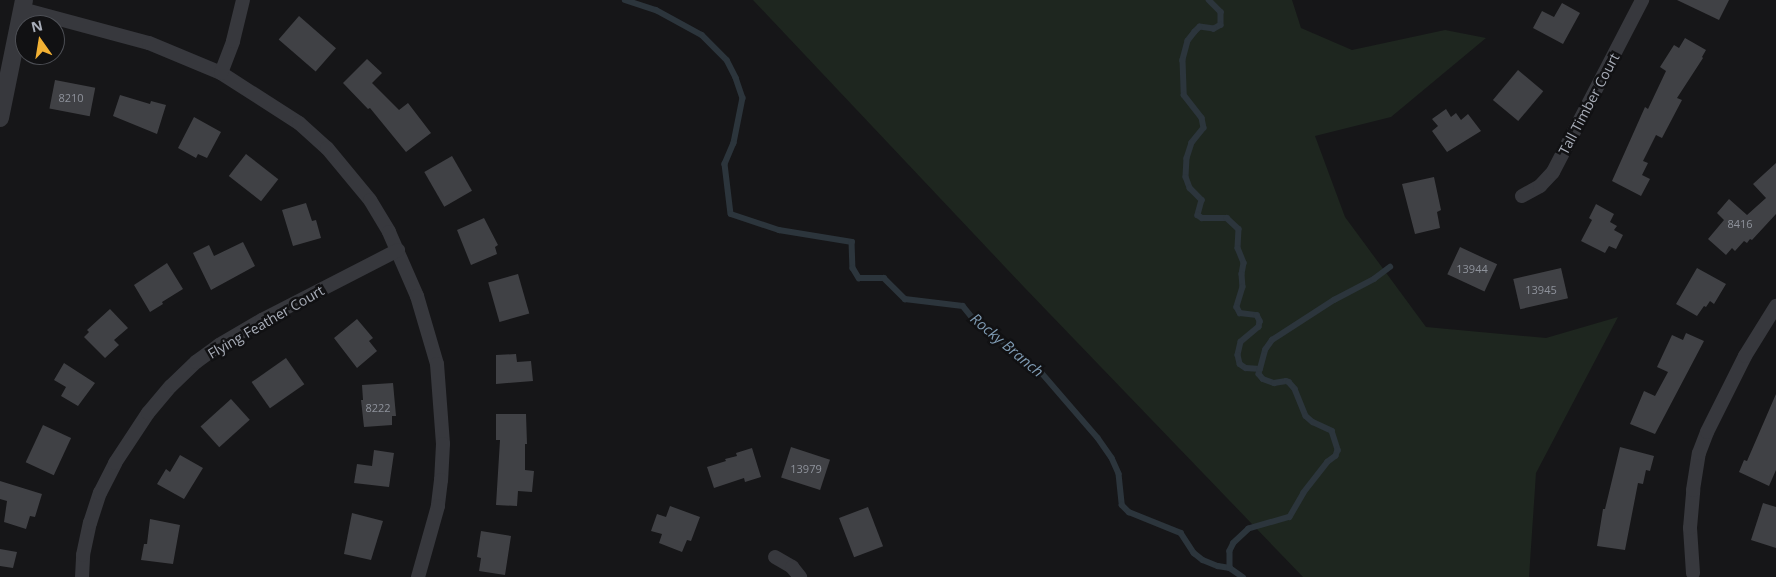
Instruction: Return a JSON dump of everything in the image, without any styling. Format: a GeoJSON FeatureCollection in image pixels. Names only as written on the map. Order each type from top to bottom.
{"type":"FeatureCollection","features":[{"type":"Feature","properties":{"kind":"street"},"geometry":{"type":"LineString","coordinates":[[221,73],[234,41],[243,0]]}},
{"type":"Feature","properties":{"kind":"street","name":"Tall Timber Court"},"geometry":{"type":"LineString","coordinates":[[1522,196],[1540,186],[1553,172],[1642,0]]}},
{"type":"Feature","properties":{"kind":"street"},"geometry":{"type":"LineString","coordinates":[[0,118],[23,5],[149,43],[221,73],[253,91],[299,123],[327,148],[370,200],[398,250],[417,296],[432,344],[441,399],[443,444],[438,506],[418,577]]}},
{"type":"Feature","properties":{"kind":"street","name":"Flying Feather Court"},"geometry":{"type":"LineString","coordinates":[[82,577],[90,523],[100,492],[134,434],[171,386],[196,362],[219,345],[262,320],[398,250]]}},
{"type":"Feature","properties":{"kind":"street"},"geometry":{"type":"LineString","coordinates":[[1693,573],[1690,528],[1693,490],[1699,453],[1707,432],[1745,356],[1776,306]]}},
{"type":"Feature","properties":{"kind":"street"},"geometry":{"type":"LineString","coordinates":[[775,557],[792,567],[800,577]]}},
{"type":"Feature","properties":{"kind":"shaded area"},"geometry":{"type":"Polygon","coordinates":[[[753,0],[1292,0],[1301,28],[1352,50],[1445,30],[1486,38],[1391,117],[1315,136],[1345,217],[1426,327],[1546,338],[1618,317],[1536,473],[1529,577],[1303,577],[1023,286],[753,0]]]}},
{"type":"Feature","properties":{"kind":"building"},"geometry":{"type":"Polygon","coordinates":[[[1677,0],[1729,0],[1719,20],[1677,0]]]}},
{"type":"Feature","properties":{"kind":"building"},"geometry":{"type":"Polygon","coordinates":[[[1562,3],[1580,13],[1563,44],[1533,28],[1542,11],[1554,17],[1562,3]]]}},
{"type":"Feature","properties":{"kind":"building"},"geometry":{"type":"Polygon","coordinates":[[[299,16],[336,48],[316,72],[279,39],[299,16]]]}},
{"type":"Feature","properties":{"kind":"building"},"geometry":{"type":"Polygon","coordinates":[[[1685,38],[1706,50],[1703,58],[1677,98],[1682,100],[1662,138],[1656,135],[1643,161],[1648,163],[1642,175],[1650,179],[1641,196],[1612,181],[1645,107],[1648,109],[1666,71],[1660,67],[1674,45],[1679,48],[1685,38]]]}},
{"type":"Feature","properties":{"kind":"building"},"geometry":{"type":"Polygon","coordinates":[[[367,59],[382,73],[372,83],[399,110],[408,103],[431,133],[406,152],[370,108],[368,109],[343,83],[367,59]]]}},
{"type":"Feature","properties":{"kind":"building"},"geometry":{"type":"Polygon","coordinates":[[[1518,70],[1543,91],[1518,121],[1493,100],[1518,70]]]}},
{"type":"Feature","properties":{"kind":"building"},"geometry":{"type":"Polygon","coordinates":[[[55,80],[95,88],[90,116],[49,108],[55,80]]]}},
{"type":"Feature","properties":{"kind":"building"},"geometry":{"type":"Polygon","coordinates":[[[120,95],[150,104],[151,101],[166,105],[157,134],[113,116],[120,95]]]}},
{"type":"Feature","properties":{"kind":"building"},"geometry":{"type":"Polygon","coordinates":[[[1446,109],[1451,117],[1456,113],[1461,120],[1468,114],[1481,131],[1447,152],[1432,131],[1438,126],[1432,119],[1446,109]]]}},
{"type":"Feature","properties":{"kind":"building"},"geometry":{"type":"Polygon","coordinates":[[[194,117],[221,132],[207,158],[198,154],[196,158],[178,148],[194,117]]]}},
{"type":"Feature","properties":{"kind":"building"},"geometry":{"type":"Polygon","coordinates":[[[246,154],[278,179],[261,201],[229,176],[246,154]]]}},
{"type":"Feature","properties":{"kind":"building"},"geometry":{"type":"Polygon","coordinates":[[[452,156],[472,191],[444,207],[424,172],[452,156]]]}},
{"type":"Feature","properties":{"kind":"building"},"geometry":{"type":"Polygon","coordinates":[[[1776,163],[1776,214],[1752,240],[1750,239],[1747,243],[1744,241],[1735,251],[1732,248],[1726,255],[1708,239],[1724,220],[1717,213],[1729,199],[1747,215],[1766,198],[1753,184],[1776,163]]]}},
{"type":"Feature","properties":{"kind":"building"},"geometry":{"type":"Polygon","coordinates":[[[1434,177],[1441,210],[1437,212],[1440,228],[1415,234],[1402,184],[1434,177]]]}},
{"type":"Feature","properties":{"kind":"building"},"geometry":{"type":"Polygon","coordinates":[[[306,203],[312,221],[316,220],[321,238],[293,246],[282,210],[306,203]]]}},
{"type":"Feature","properties":{"kind":"building"},"geometry":{"type":"Polygon","coordinates":[[[1596,204],[1614,214],[1610,222],[1617,226],[1614,230],[1623,235],[1616,249],[1609,246],[1605,253],[1581,241],[1592,220],[1589,218],[1596,204]]]}},
{"type":"Feature","properties":{"kind":"building"},"geometry":{"type":"Polygon","coordinates":[[[484,218],[498,245],[495,247],[497,254],[471,265],[457,230],[484,218]]]}},
{"type":"Feature","properties":{"kind":"building"},"geometry":{"type":"Polygon","coordinates":[[[243,242],[255,266],[211,290],[193,253],[209,245],[214,256],[243,242]]]}},
{"type":"Feature","properties":{"kind":"building"},"geometry":{"type":"Polygon","coordinates":[[[1460,247],[1497,264],[1484,292],[1447,274],[1460,247]]]}},
{"type":"Feature","properties":{"kind":"building"},"geometry":{"type":"Polygon","coordinates":[[[167,263],[183,289],[150,312],[134,285],[167,263]]]}},
{"type":"Feature","properties":{"kind":"building"},"geometry":{"type":"Polygon","coordinates":[[[1561,268],[1568,298],[1520,309],[1513,279],[1561,268]]]}},
{"type":"Feature","properties":{"kind":"building"},"geometry":{"type":"Polygon","coordinates":[[[1697,268],[1726,284],[1714,304],[1710,301],[1697,316],[1676,304],[1697,268]]]}},
{"type":"Feature","properties":{"kind":"building"},"geometry":{"type":"Polygon","coordinates":[[[518,274],[529,313],[500,322],[488,283],[518,274]]]}},
{"type":"Feature","properties":{"kind":"building"},"geometry":{"type":"Polygon","coordinates":[[[110,309],[128,328],[114,340],[119,345],[105,358],[84,337],[89,332],[87,330],[110,309]]]}},
{"type":"Feature","properties":{"kind":"building"},"geometry":{"type":"Polygon","coordinates":[[[357,319],[373,338],[369,341],[377,351],[357,368],[334,338],[357,319]]]}},
{"type":"Feature","properties":{"kind":"building"},"geometry":{"type":"Polygon","coordinates":[[[1686,333],[1704,341],[1655,434],[1630,424],[1644,391],[1655,396],[1668,372],[1657,367],[1672,335],[1683,340],[1686,333]]]}},
{"type":"Feature","properties":{"kind":"building"},"geometry":{"type":"Polygon","coordinates":[[[516,354],[517,362],[531,361],[533,381],[496,384],[496,355],[516,354]]]}},
{"type":"Feature","properties":{"kind":"building"},"geometry":{"type":"Polygon","coordinates":[[[286,358],[304,384],[270,408],[252,382],[286,358]]]}},
{"type":"Feature","properties":{"kind":"building"},"geometry":{"type":"Polygon","coordinates":[[[64,363],[95,383],[78,406],[61,396],[66,387],[54,380],[64,363]]]}},
{"type":"Feature","properties":{"kind":"building"},"geometry":{"type":"Polygon","coordinates":[[[393,383],[396,416],[392,416],[392,425],[364,427],[361,400],[363,400],[362,385],[393,383]]]}},
{"type":"Feature","properties":{"kind":"building"},"geometry":{"type":"Polygon","coordinates":[[[1776,394],[1776,470],[1769,486],[1739,472],[1744,460],[1747,461],[1776,394]]]}},
{"type":"Feature","properties":{"kind":"building"},"geometry":{"type":"Polygon","coordinates":[[[231,399],[250,420],[219,447],[201,426],[231,399]]]}},
{"type":"Feature","properties":{"kind":"building"},"geometry":{"type":"Polygon","coordinates":[[[496,414],[526,414],[527,444],[525,444],[525,470],[534,471],[532,492],[518,491],[517,506],[496,505],[500,440],[496,440],[496,414]]]}},
{"type":"Feature","properties":{"kind":"building"},"geometry":{"type":"Polygon","coordinates":[[[43,425],[71,438],[54,475],[26,462],[43,425]]]}},
{"type":"Feature","properties":{"kind":"building"},"geometry":{"type":"Polygon","coordinates":[[[791,447],[830,460],[820,490],[781,477],[791,447]]]}},
{"type":"Feature","properties":{"kind":"building"},"geometry":{"type":"Polygon","coordinates":[[[1620,447],[1654,456],[1650,471],[1646,470],[1643,484],[1638,483],[1625,550],[1597,546],[1603,509],[1605,509],[1620,447]]]}},
{"type":"Feature","properties":{"kind":"building"},"geometry":{"type":"Polygon","coordinates":[[[752,448],[761,477],[745,482],[744,478],[714,488],[707,467],[726,461],[725,459],[737,456],[736,453],[752,448]]]}},
{"type":"Feature","properties":{"kind":"building"},"geometry":{"type":"Polygon","coordinates":[[[374,450],[394,453],[389,487],[354,483],[357,464],[372,466],[374,450]]]}},
{"type":"Feature","properties":{"kind":"building"},"geometry":{"type":"Polygon","coordinates":[[[180,455],[203,468],[184,499],[157,484],[166,469],[170,472],[180,455]]]}},
{"type":"Feature","properties":{"kind":"building"},"geometry":{"type":"Polygon","coordinates":[[[0,481],[42,494],[35,517],[30,516],[26,529],[4,522],[7,501],[0,499],[0,481]]]}},
{"type":"Feature","properties":{"kind":"building"},"geometry":{"type":"Polygon","coordinates":[[[1763,503],[1776,507],[1776,548],[1751,540],[1763,503]]]}},
{"type":"Feature","properties":{"kind":"building"},"geometry":{"type":"Polygon","coordinates":[[[670,506],[700,517],[691,541],[687,540],[682,552],[659,543],[662,534],[651,531],[657,514],[666,517],[670,506]]]}},
{"type":"Feature","properties":{"kind":"building"},"geometry":{"type":"Polygon","coordinates":[[[868,507],[883,546],[854,557],[839,518],[868,507]]]}},
{"type":"Feature","properties":{"kind":"building"},"geometry":{"type":"Polygon","coordinates":[[[352,513],[383,521],[371,560],[344,554],[352,513]]]}},
{"type":"Feature","properties":{"kind":"building"},"geometry":{"type":"Polygon","coordinates":[[[150,519],[180,525],[173,564],[141,560],[144,544],[147,544],[150,519]]]}},
{"type":"Feature","properties":{"kind":"building"},"geometry":{"type":"Polygon","coordinates":[[[481,531],[511,536],[505,575],[479,571],[481,558],[477,557],[481,531]]]}},
{"type":"Feature","properties":{"kind":"building"},"geometry":{"type":"Polygon","coordinates":[[[0,549],[17,552],[13,568],[0,566],[0,549]]]}},
{"type":"Feature","properties":{"kind":"waterway","name":"Rocky Branch"},"geometry":{"type":"LineString","coordinates":[[625,0],[656,10],[702,35],[727,60],[736,78],[743,98],[734,143],[725,164],[731,214],[779,230],[852,242],[853,268],[859,278],[884,278],[905,299],[963,306],[972,317],[1041,372],[1098,438],[1112,458],[1119,474],[1122,505],[1129,512],[1181,533],[1194,553],[1203,560],[1230,568],[1243,577]]}},
{"type":"Feature","properties":{"kind":"waterway"},"geometry":{"type":"LineString","coordinates":[[1209,0],[1221,12],[1221,25],[1214,29],[1200,27],[1188,41],[1183,60],[1184,95],[1202,118],[1204,128],[1192,143],[1187,158],[1186,177],[1190,188],[1202,200],[1198,215],[1202,218],[1227,218],[1239,229],[1238,248],[1244,263],[1242,274],[1243,287],[1237,307],[1240,313],[1257,315],[1260,321],[1259,327],[1241,342],[1238,355],[1240,364],[1246,368],[1260,369],[1259,374],[1263,379],[1274,383],[1289,382],[1295,389],[1306,416],[1313,422],[1332,431],[1338,450],[1336,456],[1328,462],[1304,493],[1290,517],[1249,529],[1234,543],[1230,551],[1230,568]]}},
{"type":"Feature","properties":{"kind":"waterway"},"geometry":{"type":"LineString","coordinates":[[1260,369],[1265,350],[1272,340],[1334,300],[1374,279],[1390,267]]}}]}
